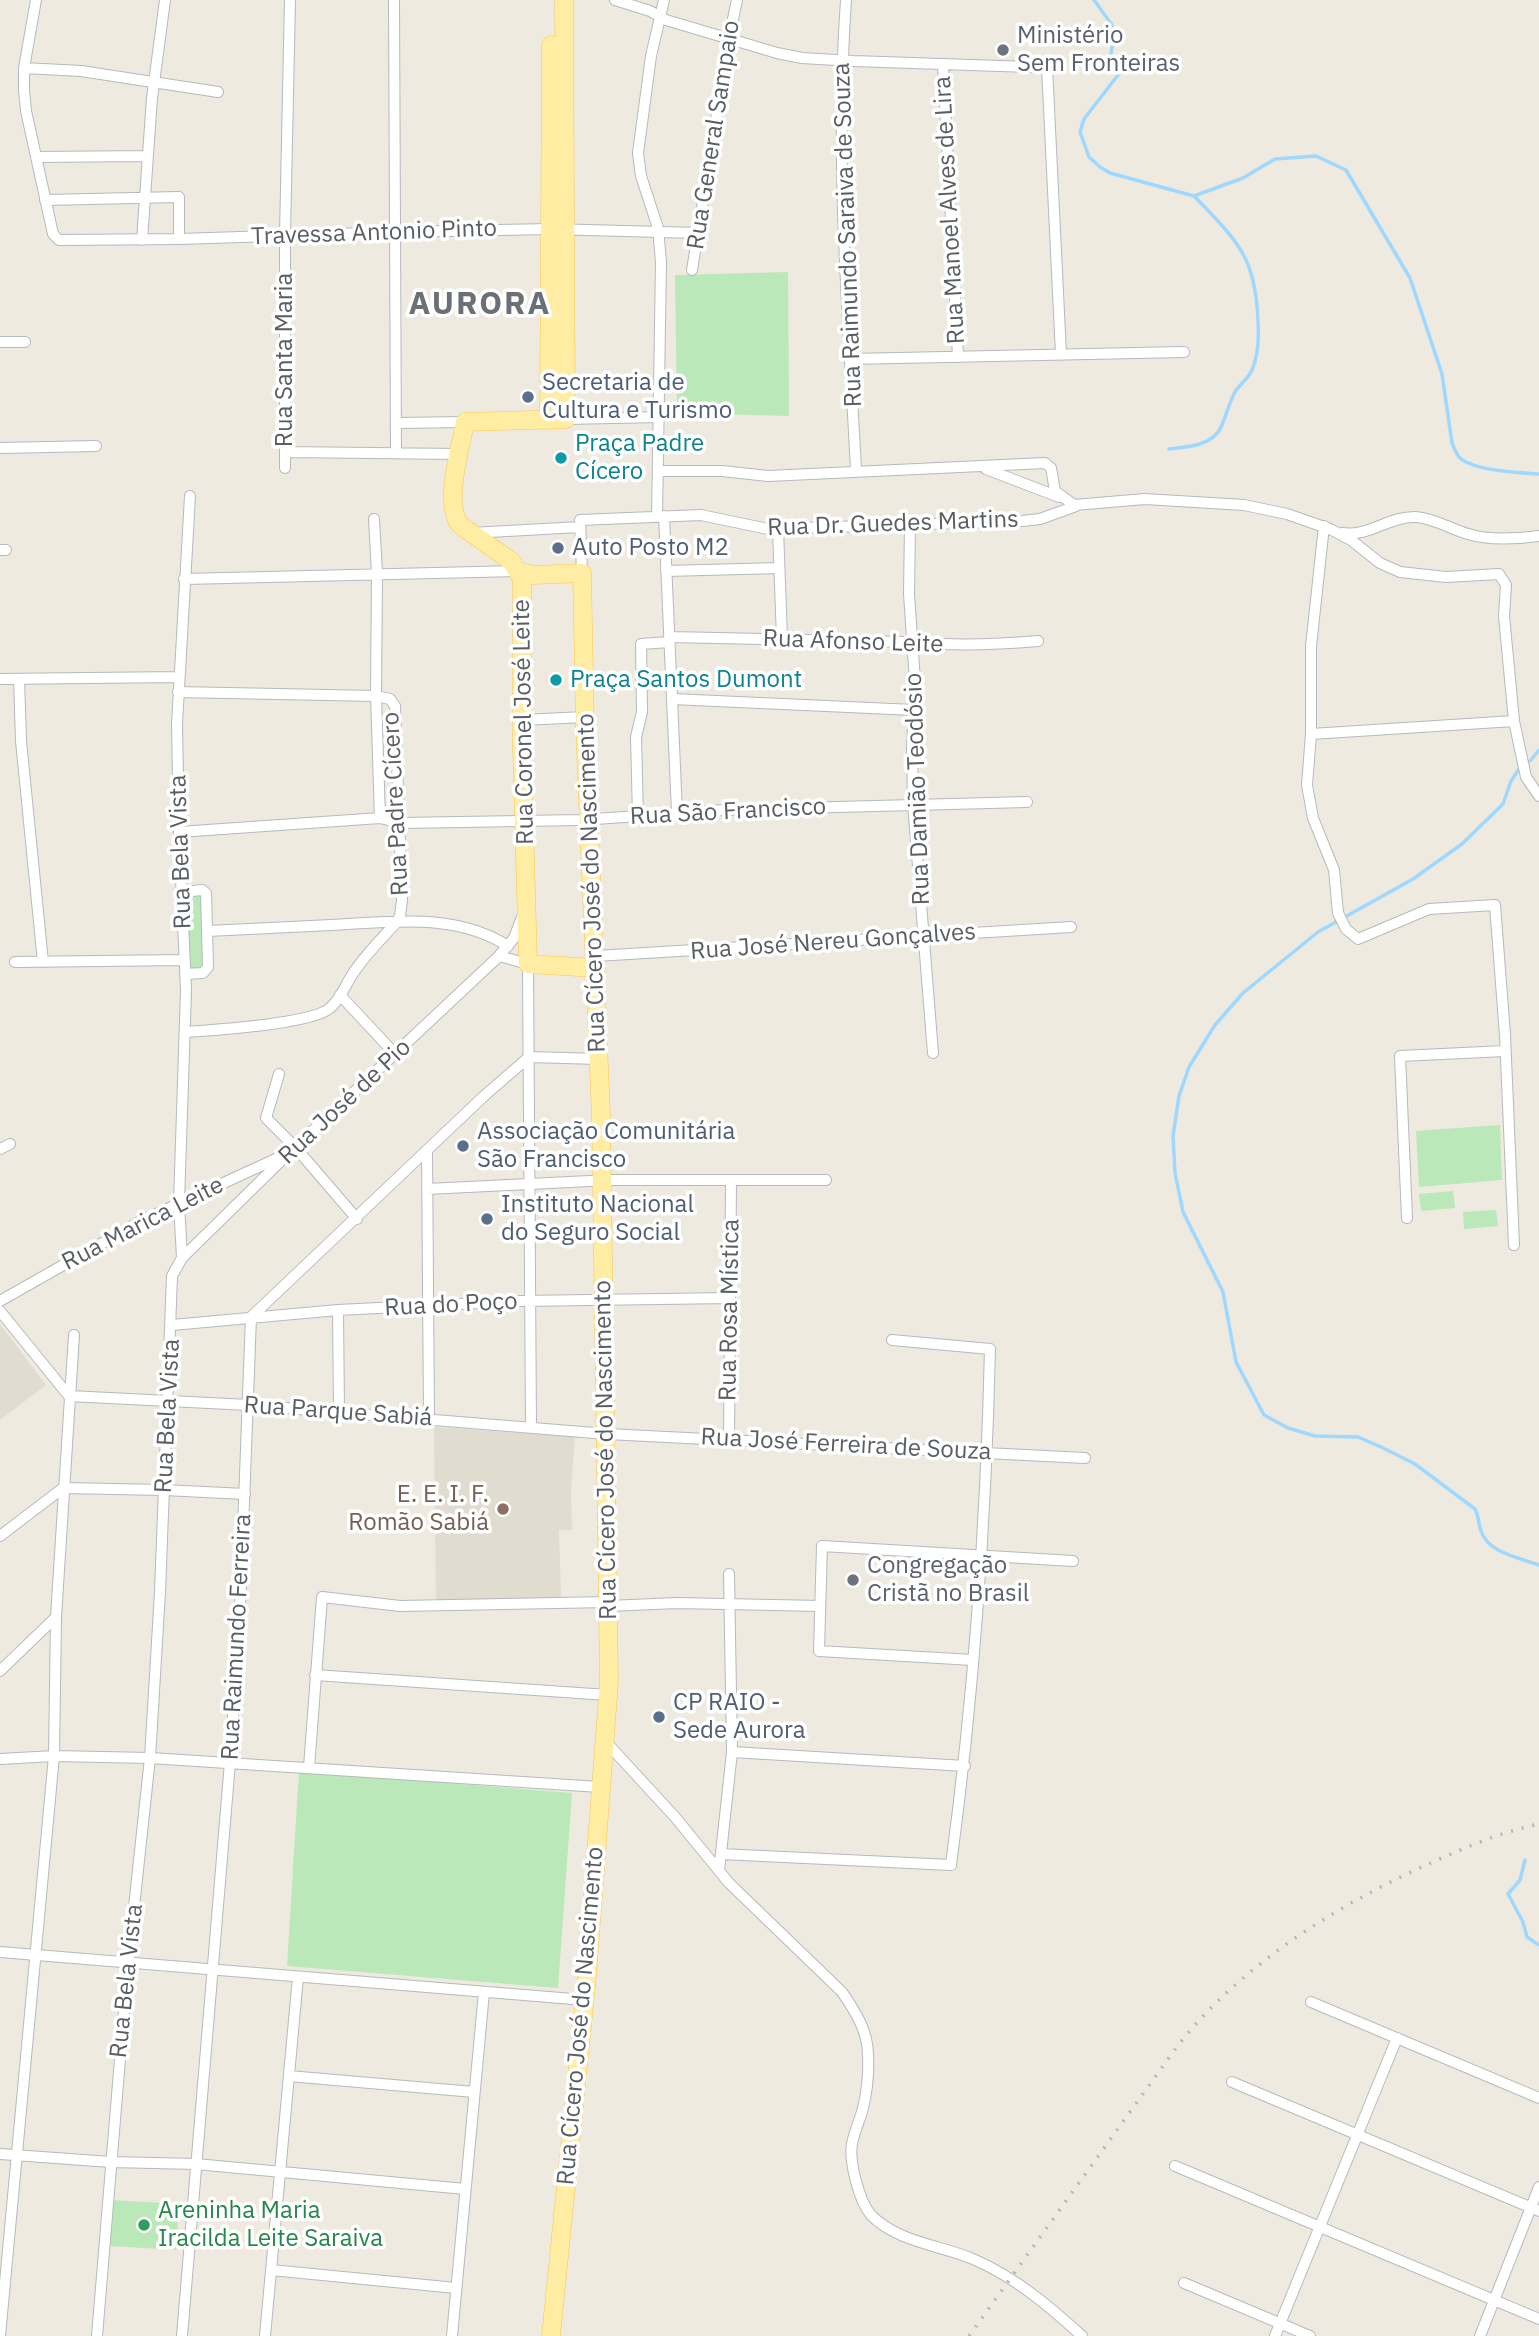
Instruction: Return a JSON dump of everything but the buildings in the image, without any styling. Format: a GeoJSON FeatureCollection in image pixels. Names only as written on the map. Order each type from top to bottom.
{"type":"FeatureCollection","features":[{"type":"Feature","properties":{"kind":"main road"},"geometry":{"type":"LineString","coordinates":[[552,0],[558,229]]}},
{"type":"Feature","properties":{"kind":"main road"},"geometry":{"type":"LineString","coordinates":[[564,0],[558,229],[557,420],[465,422],[454,485],[453,508],[457,523],[506,558],[518,571],[533,575],[582,573]]}},
{"type":"Feature","properties":{"kind":"main road","name":"Rua Coronel José Leite"},"geometry":{"type":"LineString","coordinates":[[518,571],[522,586],[522,720],[528,964]]}},
{"type":"Feature","properties":{"kind":"main road","name":"Rua Cícero José do Nascimento"},"geometry":{"type":"LineString","coordinates":[[551,2336],[585,2000],[608,1695],[603,1181],[582,573]]}},
{"type":"Feature","properties":{"kind":"main road","name":"Rua José Nereu Gonçalves"},"geometry":{"type":"LineString","coordinates":[[528,964],[596,962]]}},
{"type":"Feature","properties":{"kind":"street"},"geometry":{"type":"LineString","coordinates":[[36,0],[24,68],[26,111],[45,200],[179,197],[179,239]]}},
{"type":"Feature","properties":{"kind":"street"},"geometry":{"type":"LineString","coordinates":[[142,240],[153,82],[165,0]]}},
{"type":"Feature","properties":{"kind":"street","name":"Rua Santa Maria"},"geometry":{"type":"LineString","coordinates":[[285,468],[285,235],[290,0]]}},
{"type":"Feature","properties":{"kind":"street"},"geometry":{"type":"LineString","coordinates":[[394,0],[396,453]]}},
{"type":"Feature","properties":{"kind":"street"},"geometry":{"type":"LineString","coordinates":[[615,0],[650,10],[660,18],[802,58],[1059,68]]}},
{"type":"Feature","properties":{"kind":"street"},"geometry":{"type":"LineString","coordinates":[[664,0],[643,105],[638,153],[641,176],[658,232],[661,292],[658,471],[666,570],[677,813]]}},
{"type":"Feature","properties":{"kind":"street","name":"Rua General Sampaio"},"geometry":{"type":"LineString","coordinates":[[692,270],[737,0]]}},
{"type":"Feature","properties":{"kind":"street","name":"Rua Raimundo Saraiva de Souza"},"geometry":{"type":"LineString","coordinates":[[846,0],[843,60],[844,250],[856,470]]}},
{"type":"Feature","properties":{"kind":"street","name":"Rua Manoel Alves de Lira"},"geometry":{"type":"LineString","coordinates":[[943,64],[958,356]]}},
{"type":"Feature","properties":{"kind":"street"},"geometry":{"type":"LineString","coordinates":[[24,68],[81,71],[218,92]]}},
{"type":"Feature","properties":{"kind":"street"},"geometry":{"type":"LineString","coordinates":[[1047,68],[1061,354]]}},
{"type":"Feature","properties":{"kind":"street"},"geometry":{"type":"LineString","coordinates":[[37,157],[147,156]]}},
{"type":"Feature","properties":{"kind":"street","name":"Travessa Antonio Pinto"},"geometry":{"type":"LineString","coordinates":[[45,200],[53,234],[63,241],[558,229],[698,233]]}},
{"type":"Feature","properties":{"kind":"street"},"geometry":{"type":"LineString","coordinates":[[0,342],[25,342]]}},
{"type":"Feature","properties":{"kind":"street"},"geometry":{"type":"LineString","coordinates":[[850,359],[1184,352]]}},
{"type":"Feature","properties":{"kind":"street"},"geometry":{"type":"LineString","coordinates":[[557,420],[659,417]]}},
{"type":"Feature","properties":{"kind":"street"},"geometry":{"type":"LineString","coordinates":[[397,423],[465,422]]}},
{"type":"Feature","properties":{"kind":"street"},"geometry":{"type":"LineString","coordinates":[[0,447],[96,446]]}},
{"type":"Feature","properties":{"kind":"street"},"geometry":{"type":"LineString","coordinates":[[285,452],[460,454]]}},
{"type":"Feature","properties":{"kind":"street"},"geometry":{"type":"LineString","coordinates":[[658,471],[722,471],[768,476],[856,470],[1047,464],[1051,468],[1053,489],[1073,504]]}},
{"type":"Feature","properties":{"kind":"street"},"geometry":{"type":"LineString","coordinates":[[980,467],[1073,504]]}},
{"type":"Feature","properties":{"kind":"street","name":"Rua Bela Vista"},"geometry":{"type":"LineString","coordinates":[[97,2336],[128,1963],[150,1758],[169,1402],[172,1276],[182,1258],[179,1203],[186,1032],[179,832],[178,677],[190,496]]}},
{"type":"Feature","properties":{"kind":"street","name":"Rua Dr. Guedes Martins"},"geometry":{"type":"LineString","coordinates":[[469,533],[661,516],[711,516],[757,528],[778,529],[1030,521],[1073,504],[1140,499],[1216,502],[1274,511],[1337,532],[1380,563],[1400,572],[1446,577],[1498,574],[1503,578],[1506,585],[1504,616],[1514,721]]}},
{"type":"Feature","properties":{"kind":"street"},"geometry":{"type":"LineString","coordinates":[[1337,532],[1360,533],[1395,520],[1418,517],[1468,534],[1498,538],[1539,536]]}},
{"type":"Feature","properties":{"kind":"street","name":"Rua Padre Cícero"},"geometry":{"type":"LineString","coordinates":[[374,519],[380,818]]}},
{"type":"Feature","properties":{"kind":"street","name":"Rua Cícero José do Nascimento"},"geometry":{"type":"LineString","coordinates":[[580,523],[582,573]]}},
{"type":"Feature","properties":{"kind":"street","name":"Rua Damião Teodósio"},"geometry":{"type":"LineString","coordinates":[[910,525],[913,804],[933,1053]]}},
{"type":"Feature","properties":{"kind":"street"},"geometry":{"type":"LineString","coordinates":[[1324,526],[1311,646],[1311,734],[1307,785],[1311,808],[1334,870],[1338,913],[1343,925],[1358,939],[1429,909],[1495,905],[1514,1245]]}},
{"type":"Feature","properties":{"kind":"street"},"geometry":{"type":"LineString","coordinates":[[778,529],[782,639]]}},
{"type":"Feature","properties":{"kind":"street","name":"Rua Dr. Guedes Martins"},"geometry":{"type":"LineString","coordinates":[[666,570],[779,568]]}},
{"type":"Feature","properties":{"kind":"street"},"geometry":{"type":"LineString","coordinates":[[184,579],[518,571]]}},
{"type":"Feature","properties":{"kind":"street","name":"Rua Afonso Leite"},"geometry":{"type":"LineString","coordinates":[[638,816],[636,737],[642,712],[642,644],[669,640],[782,639],[983,645],[1038,641]]}},
{"type":"Feature","properties":{"kind":"street"},"geometry":{"type":"LineString","coordinates":[[0,679],[178,677]]}},
{"type":"Feature","properties":{"kind":"street"},"geometry":{"type":"LineString","coordinates":[[19,678],[21,741],[43,962]]}},
{"type":"Feature","properties":{"kind":"street"},"geometry":{"type":"LineString","coordinates":[[178,692],[376,696]]}},
{"type":"Feature","properties":{"kind":"street","name":"Rua Padre Cícero"},"geometry":{"type":"LineString","coordinates":[[376,696],[390,699],[395,706],[402,900],[397,922]]}},
{"type":"Feature","properties":{"kind":"street"},"geometry":{"type":"LineString","coordinates":[[672,699],[914,710]]}},
{"type":"Feature","properties":{"kind":"street"},"geometry":{"type":"LineString","coordinates":[[522,720],[585,717]]}},
{"type":"Feature","properties":{"kind":"street"},"geometry":{"type":"LineString","coordinates":[[1311,734],[1514,721],[1526,777],[1539,796]]}},
{"type":"Feature","properties":{"kind":"street","name":"Rua São Francisco"},"geometry":{"type":"LineString","coordinates":[[179,832],[380,818],[400,824],[590,820],[677,813],[1027,802]]}},
{"type":"Feature","properties":{"kind":"street","name":"Rua Coronel José Leite"},"geometry":{"type":"LineString","coordinates":[[508,946],[520,926],[526,875]]}},
{"type":"Feature","properties":{"kind":"street"},"geometry":{"type":"LineString","coordinates":[[182,892],[202,890],[205,893],[208,932],[208,967],[203,972],[185,974]]}},
{"type":"Feature","properties":{"kind":"street"},"geometry":{"type":"LineString","coordinates":[[186,1032],[225,1030],[313,1016],[329,1010],[354,972],[397,922]]}},
{"type":"Feature","properties":{"kind":"street"},"geometry":{"type":"LineString","coordinates":[[208,932],[397,922],[440,923],[488,934],[508,946]]}},
{"type":"Feature","properties":{"kind":"street","name":"Rua José Nereu Gonçalves"},"geometry":{"type":"LineString","coordinates":[[596,962],[923,935],[1070,928]]}},
{"type":"Feature","properties":{"kind":"street","name":"Rua José de Pio"},"geometry":{"type":"LineString","coordinates":[[182,1258],[508,946]]}},
{"type":"Feature","properties":{"kind":"street","name":"Rua José Nereu Gonçalves"},"geometry":{"type":"LineString","coordinates":[[499,956],[528,964]]}},
{"type":"Feature","properties":{"kind":"street"},"geometry":{"type":"LineString","coordinates":[[15,962],[185,960]]}},
{"type":"Feature","properties":{"kind":"street","name":"Rua Coronel José Leite"},"geometry":{"type":"LineString","coordinates":[[528,964],[531,1429]]}},
{"type":"Feature","properties":{"kind":"street"},"geometry":{"type":"LineString","coordinates":[[340,995],[396,1055]]}},
{"type":"Feature","properties":{"kind":"street"},"geometry":{"type":"LineString","coordinates":[[1407,1218],[1400,1056],[1505,1051]]}},
{"type":"Feature","properties":{"kind":"street"},"geometry":{"type":"LineString","coordinates":[[251,1317],[529,1057],[599,1059]]}},
{"type":"Feature","properties":{"kind":"street"},"geometry":{"type":"LineString","coordinates":[[279,1074],[266,1118],[357,1219]]}},
{"type":"Feature","properties":{"kind":"street","name":"Rua Marica Leite"},"geometry":{"type":"LineString","coordinates":[[0,1301],[91,1248],[293,1150]]}},
{"type":"Feature","properties":{"kind":"street"},"geometry":{"type":"LineString","coordinates":[[427,1151],[429,1419]]}},
{"type":"Feature","properties":{"kind":"street","name":"Rua Rosa Mística"},"geometry":{"type":"LineString","coordinates":[[729,1440],[732,1180]]}},
{"type":"Feature","properties":{"kind":"street"},"geometry":{"type":"LineString","coordinates":[[427,1189],[603,1181],[826,1180]]}},
{"type":"Feature","properties":{"kind":"street","name":"Rua do Poço"},"geometry":{"type":"LineString","coordinates":[[172,1325],[338,1310],[530,1301],[730,1298]]}},
{"type":"Feature","properties":{"kind":"street"},"geometry":{"type":"LineString","coordinates":[[338,1310],[339,1412]]}},
{"type":"Feature","properties":{"kind":"street"},"geometry":{"type":"LineString","coordinates":[[0,1311],[69,1396]]}},
{"type":"Feature","properties":{"kind":"street","name":"Rua Raimundo Ferreira"},"geometry":{"type":"LineString","coordinates":[[182,2336],[230,1762],[245,1494],[251,1317]]}},
{"type":"Feature","properties":{"kind":"street"},"geometry":{"type":"LineString","coordinates":[[0,2336],[54,1756],[56,1618],[74,1335]]}},
{"type":"Feature","properties":{"kind":"street"},"geometry":{"type":"LineString","coordinates":[[721,1854],[951,1865],[965,1766],[982,1555],[990,1349],[892,1340]]}},
{"type":"Feature","properties":{"kind":"street","name":"Rua Parque Sabiá"},"geometry":{"type":"LineString","coordinates":[[69,1396],[249,1405],[607,1434]]}},
{"type":"Feature","properties":{"kind":"street","name":"Rua José Ferreira de Souza"},"geometry":{"type":"LineString","coordinates":[[607,1434],[1085,1458]]}},
{"type":"Feature","properties":{"kind":"street"},"geometry":{"type":"LineString","coordinates":[[0,1536],[63,1488],[245,1494]]}},
{"type":"Feature","properties":{"kind":"street"},"geometry":{"type":"LineString","coordinates":[[974,1660],[819,1651],[822,1546],[1073,1561]]}},
{"type":"Feature","properties":{"kind":"street"},"geometry":{"type":"LineString","coordinates":[[719,1871],[732,1752],[729,1574]]}},
{"type":"Feature","properties":{"kind":"street"},"geometry":{"type":"LineString","coordinates":[[309,1767],[321,1597],[400,1606],[677,1603],[820,1606]]}},
{"type":"Feature","properties":{"kind":"street"},"geometry":{"type":"LineString","coordinates":[[0,1671],[56,1618]]}},
{"type":"Feature","properties":{"kind":"street"},"geometry":{"type":"LineString","coordinates":[[315,1675],[608,1695]]}},
{"type":"Feature","properties":{"kind":"street"},"geometry":{"type":"LineString","coordinates":[[605,1741],[675,1817],[719,1871],[842,1992],[862,2025],[868,2053],[867,2090],[852,2146],[856,2182],[871,2215],[894,2233],[949,2250],[1002,2274],[1049,2306],[1082,2336]]}},
{"type":"Feature","properties":{"kind":"street"},"geometry":{"type":"LineString","coordinates":[[732,1752],[965,1766]]}},
{"type":"Feature","properties":{"kind":"street"},"geometry":{"type":"LineString","coordinates":[[0,1759],[54,1756],[150,1758],[600,1787]]}},
{"type":"Feature","properties":{"kind":"street"},"geometry":{"type":"LineString","coordinates":[[0,1952],[585,2000]]}},
{"type":"Feature","properties":{"kind":"street"},"geometry":{"type":"LineString","coordinates":[[265,2336],[298,1977]]}},
{"type":"Feature","properties":{"kind":"street"},"geometry":{"type":"LineString","coordinates":[[452,2336],[484,1992]]}},
{"type":"Feature","properties":{"kind":"street"},"geometry":{"type":"LineString","coordinates":[[1311,2002],[1539,2098]]}},
{"type":"Feature","properties":{"kind":"street"},"geometry":{"type":"LineString","coordinates":[[1275,2336],[1397,2038]]}},
{"type":"Feature","properties":{"kind":"street"},"geometry":{"type":"LineString","coordinates":[[289,2076],[474,2092]]}},
{"type":"Feature","properties":{"kind":"street"},"geometry":{"type":"LineString","coordinates":[[1233,2082],[1535,2209]]}},
{"type":"Feature","properties":{"kind":"street"},"geometry":{"type":"LineString","coordinates":[[0,2154],[111,2162],[196,2164],[465,2189]]}},
{"type":"Feature","properties":{"kind":"street"},"geometry":{"type":"LineString","coordinates":[[1175,2166],[1539,2319]]}},
{"type":"Feature","properties":{"kind":"street"},"geometry":{"type":"LineString","coordinates":[[1480,2336],[1535,2209],[1539,2187]]}},
{"type":"Feature","properties":{"kind":"street"},"geometry":{"type":"LineString","coordinates":[[271,2270],[456,2288]]}},
{"type":"Feature","properties":{"kind":"street"},"geometry":{"type":"LineString","coordinates":[[1184,2283],[1310,2336]]}},
{"type":"Feature","properties":{"kind":"shaded area"},"geometry":{"type":"Polygon","coordinates":[[[0,1324],[46,1385],[0,1420],[0,1324]]]}},
{"type":"Feature","properties":{"kind":"shaded area","name":"E. E. I. F. Romão Sabiá"},"geometry":{"type":"Polygon","coordinates":[[[434,1427],[575,1437],[571,1489],[572,1530],[559,1530],[561,1597],[436,1600],[434,1427]]]}},
{"type":"Feature","properties":{"kind":"green space"},"geometry":{"type":"Polygon","coordinates":[[[788,272],[789,416],[677,413],[675,275],[788,272]]]}},
{"type":"Feature","properties":{"kind":"green space"},"geometry":{"type":"Polygon","coordinates":[[[201,895],[204,966],[201,969],[190,969],[185,896],[201,895]]]}},
{"type":"Feature","properties":{"kind":"green space"},"geometry":{"type":"Polygon","coordinates":[[[1500,1125],[1502,1180],[1419,1187],[1416,1131],[1500,1125]]]}},
{"type":"Feature","properties":{"kind":"green space"},"geometry":{"type":"Polygon","coordinates":[[[1453,1191],[1455,1208],[1421,1211],[1419,1194],[1453,1191]]]}},
{"type":"Feature","properties":{"kind":"green space"},"geometry":{"type":"Polygon","coordinates":[[[1496,1210],[1498,1226],[1464,1229],[1463,1212],[1496,1210]]]}},
{"type":"Feature","properties":{"kind":"green space"},"geometry":{"type":"Polygon","coordinates":[[[299,1771],[572,1793],[558,1988],[287,1966],[299,1771]]]}},
{"type":"Feature","properties":{"kind":"green space","name":"Areninha Maria Iracilda Leite Saraiva"},"geometry":{"type":"Polygon","coordinates":[[[112,2200],[179,2204],[176,2250],[109,2246],[112,2200]]]}},
{"type":"Feature","properties":{"kind":"waterway"},"geometry":{"type":"LineString","coordinates":[[1094,0],[1112,25],[1114,37],[1109,64],[1118,75],[1084,119],[1080,132],[1089,157],[1110,173],[1194,196],[1243,178],[1275,159],[1316,156],[1346,170],[1410,278],[1442,374],[1452,443],[1457,455],[1467,462],[1487,469],[1539,474]]}},
{"type":"Feature","properties":{"kind":"waterway"},"geometry":{"type":"LineString","coordinates":[[1169,449],[1206,442],[1217,433],[1235,392],[1252,370],[1258,347],[1256,300],[1249,266],[1223,226],[1195,197]]}},
{"type":"Feature","properties":{"kind":"waterway"},"geometry":{"type":"LineString","coordinates":[[1530,761],[1539,750]]}},
{"type":"Feature","properties":{"kind":"waterway"},"geometry":{"type":"LineString","coordinates":[[1519,769],[1511,781],[1503,804],[1462,844],[1413,879],[1318,932],[1243,993],[1215,1025],[1189,1067],[1179,1096],[1173,1136],[1175,1173],[1183,1212],[1223,1292],[1236,1362],[1264,1415],[1288,1428],[1315,1436],[1358,1437],[1415,1464],[1475,1509],[1481,1531],[1490,1545],[1506,1554],[1539,1565]]}},
{"type":"Feature","properties":{"kind":"waterway"},"geometry":{"type":"LineString","coordinates":[[1525,1860],[1520,1880],[1508,1894],[1523,1922],[1527,1937],[1539,1945]]}},
{"type":"Feature","properties":{"kind":"railway"},"geometry":{"type":"LineString","coordinates":[[969,2336],[1175,2050],[1221,1998],[1247,1974],[1306,1931],[1369,1893],[1472,1845],[1539,1824]]}},
{"type":"Feature","properties":{"kind":"place","name":"Ministério Sem Fronteiras"},"geometry":{"type":"Point","coordinates":[1003,50]}},
{"type":"Feature","properties":{"kind":"place","name":"Secretaria de Cultura e Turismo"},"geometry":{"type":"Point","coordinates":[528,397]}},
{"type":"Feature","properties":{"kind":"place","name":"Praça Padre Cícero"},"geometry":{"type":"Point","coordinates":[561,458]}},
{"type":"Feature","properties":{"kind":"place","name":"Auto Posto M2"},"geometry":{"type":"Point","coordinates":[558,548]}},
{"type":"Feature","properties":{"kind":"place","name":"Praça Santos Dumont"},"geometry":{"type":"Point","coordinates":[556,680]}},
{"type":"Feature","properties":{"kind":"place","name":"Associação Comunitária São Francisco"},"geometry":{"type":"Point","coordinates":[463,1146]}},
{"type":"Feature","properties":{"kind":"place","name":"Instituto Nacional do Seguro Social"},"geometry":{"type":"Point","coordinates":[487,1219]}},
{"type":"Feature","properties":{"kind":"place","name":"E. E. I. F. Romão Sabiá"},"geometry":{"type":"Point","coordinates":[503,1509]}},
{"type":"Feature","properties":{"kind":"place","name":"Congregação Cristã no Brasil"},"geometry":{"type":"Point","coordinates":[853,1580]}},
{"type":"Feature","properties":{"kind":"place","name":"CP RAIO - Sede Aurora"},"geometry":{"type":"Point","coordinates":[659,1717]}},
{"type":"Feature","properties":{"kind":"place","name":"Areninha Maria Iracilda Leite Saraiva"},"geometry":{"type":"Point","coordinates":[144,2225]}},
{"type":"Feature","properties":{"kind":"district","name":"AURORA"},"geometry":{"type":"Point","coordinates":[480,305]}}]}
